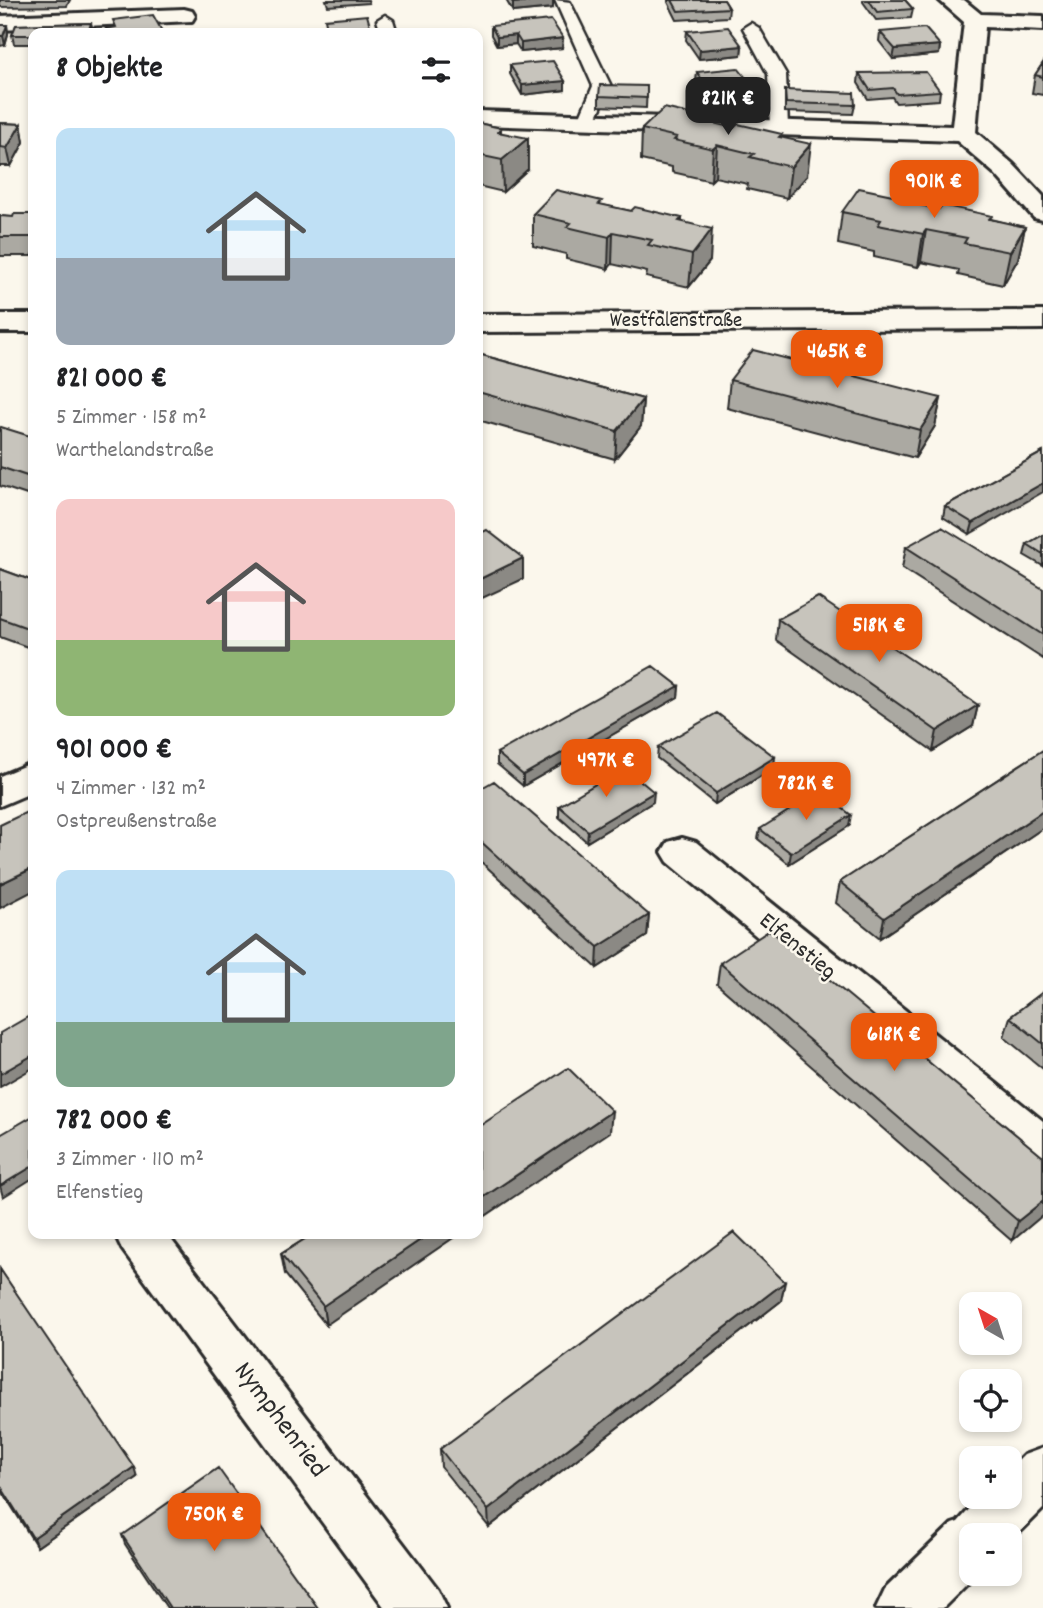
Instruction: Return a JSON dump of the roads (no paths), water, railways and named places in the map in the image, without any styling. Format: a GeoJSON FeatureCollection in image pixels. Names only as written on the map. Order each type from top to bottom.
{"type":"FeatureCollection","features":[{"type":"Feature","properties":{"kind":"street"},"geometry":{"type":"LineString","coordinates":[[950,0],[975,20],[1043,23]]}},
{"type":"Feature","properties":{"kind":"street"},"geometry":{"type":"LineString","coordinates":[[0,23],[192,17]]}},
{"type":"Feature","properties":{"kind":"street"},"geometry":{"type":"LineString","coordinates":[[964,134],[975,20]]}},
{"type":"Feature","properties":{"kind":"street"},"geometry":{"type":"LineString","coordinates":[[483,118],[964,134],[1004,169],[1043,212]]}},
{"type":"Feature","properties":{"kind":"street","name":"Westfalenstraße"},"geometry":{"type":"LineString","coordinates":[[483,323],[1043,320]]}},
{"type":"Feature","properties":{"kind":"street"},"geometry":{"type":"LineString","coordinates":[[0,323],[28,323]]}},
{"type":"Feature","properties":{"kind":"street"},"geometry":{"type":"LineString","coordinates":[[0,793],[28,778]]}},
{"type":"Feature","properties":{"kind":"street","name":"Elfenstieg"},"geometry":{"type":"LineString","coordinates":[[682,852],[1043,1148]]}},
{"type":"Feature","properties":{"kind":"street","name":"Nymphenried"},"geometry":{"type":"LineString","coordinates":[[143,1239],[419,1608]]}},
{"type":"Feature","properties":{"kind":"street"},"geometry":{"type":"LineString","coordinates":[[991,1523],[1043,1473]]}},
{"type":"Feature","properties":{"kind":"street"},"geometry":{"type":"LineString","coordinates":[[904,1608],[959,1555]]}},
{"type":"Feature","properties":{"kind":"lane"},"geometry":{"type":"LineString","coordinates":[[562,2],[602,86],[587,121]]}},
{"type":"Feature","properties":{"kind":"lane"},"geometry":{"type":"LineString","coordinates":[[751,27],[779,83],[779,128]]}}]}
